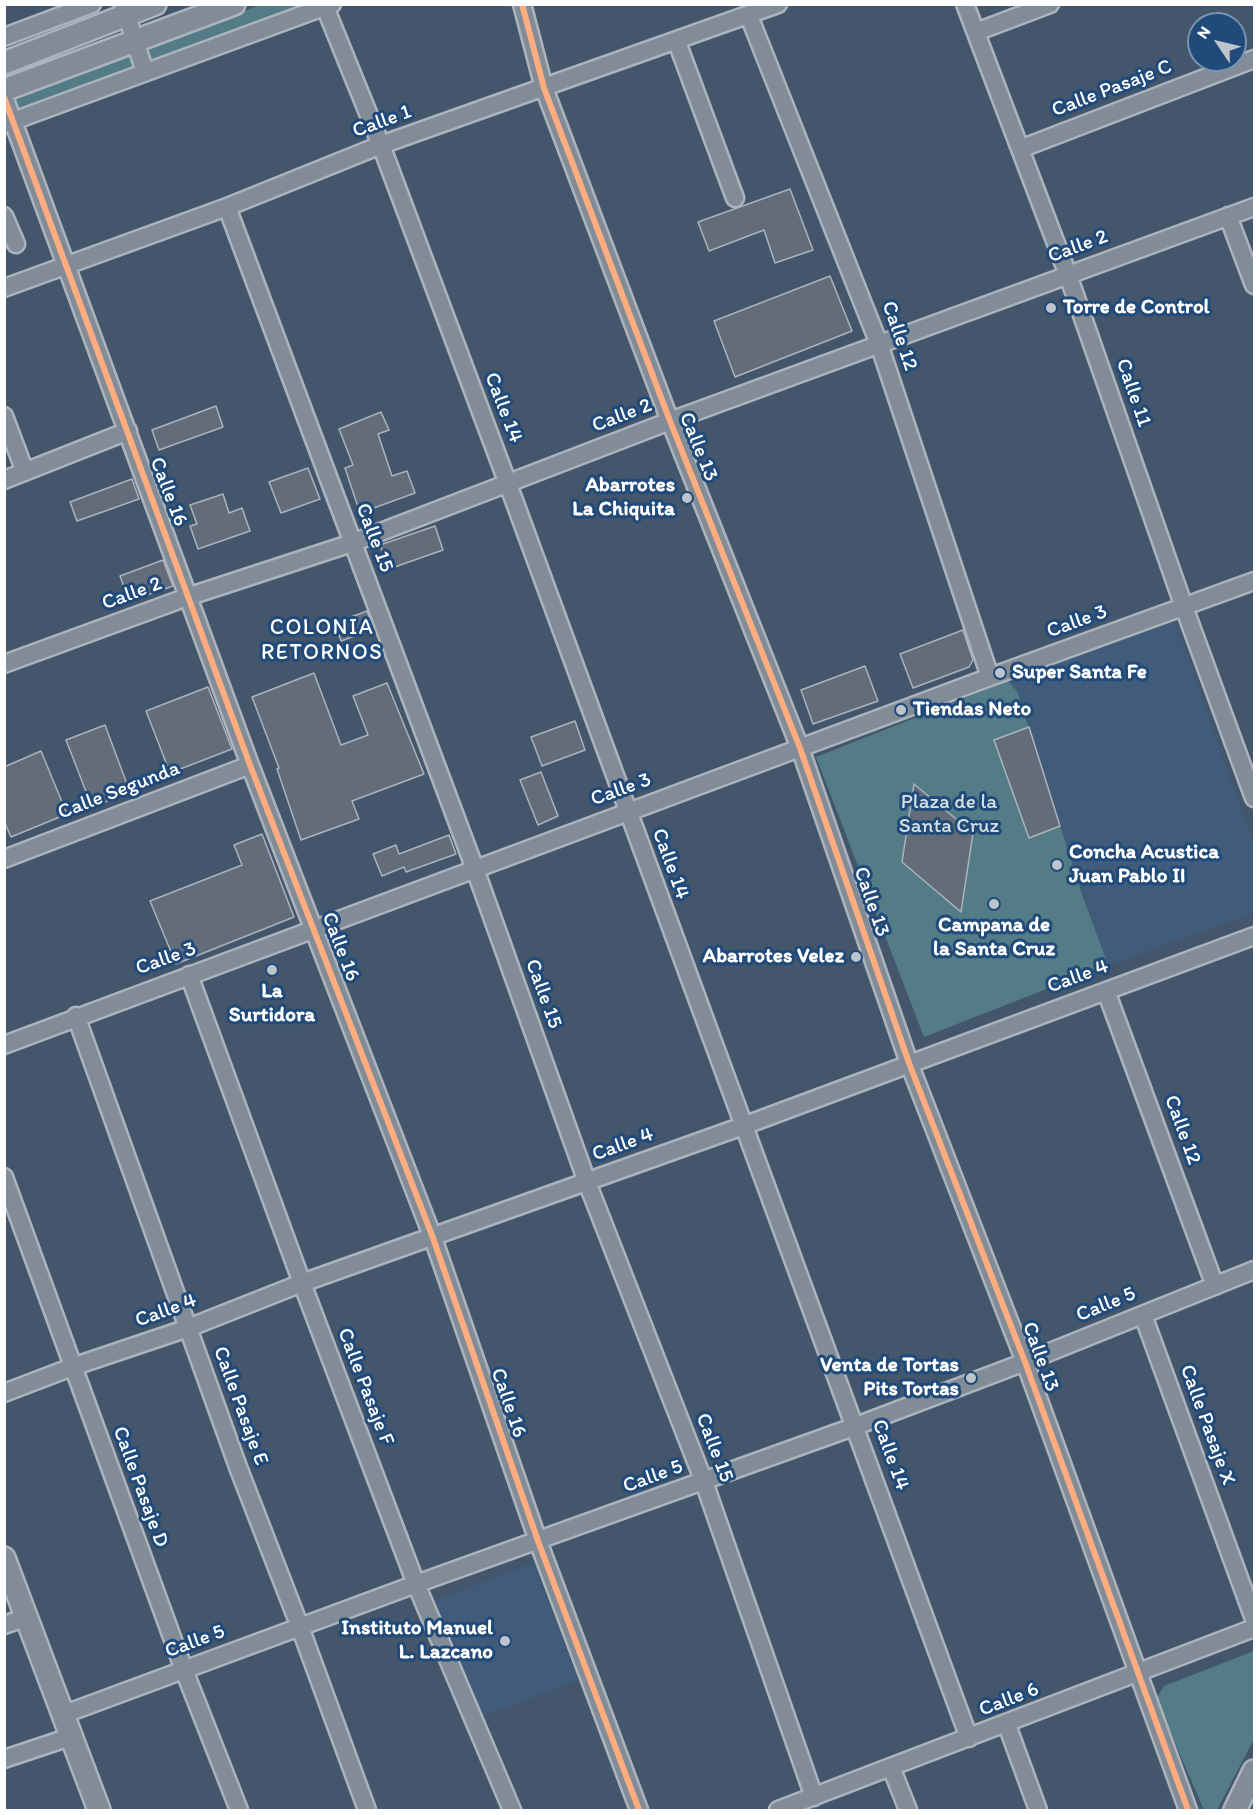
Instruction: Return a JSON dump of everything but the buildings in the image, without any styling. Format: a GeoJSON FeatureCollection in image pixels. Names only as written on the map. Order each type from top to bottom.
{"type":"FeatureCollection","features":[{"type":"Feature","properties":{"kind":"main road"},"geometry":{"type":"LineString","coordinates":[[4,63],[125,10],[155,4]]}},
{"type":"Feature","properties":{"kind":"main road"},"geometry":{"type":"LineString","coordinates":[[4,90],[234,4]]}},
{"type":"Feature","properties":{"kind":"main road"},"geometry":{"type":"LineString","coordinates":[[4,1558],[99,1810]]}},
{"type":"Feature","properties":{"kind":"main road"},"geometry":{"type":"LineString","coordinates":[[1235,1810],[1254,1772]]}},
{"type":"Feature","properties":{"kind":"street"},"geometry":{"type":"LineString","coordinates":[[4,38],[92,4]]}},
{"type":"Feature","properties":{"kind":"street","name":"Calle 13"},"geometry":{"type":"LineString","coordinates":[[522,4],[544,88],[670,421],[800,748],[909,1063],[1024,1362],[1188,1810]]}},
{"type":"Feature","properties":{"kind":"street","name":"Calle 1"},"geometry":{"type":"LineString","coordinates":[[4,288],[227,207],[381,146],[778,4]]}},
{"type":"Feature","properties":{"kind":"street","name":"Calle 11"},"geometry":{"type":"LineString","coordinates":[[965,4],[1068,275],[1184,607],[1254,798]]}},
{"type":"Feature","properties":{"kind":"street"},"geometry":{"type":"LineString","coordinates":[[976,32],[1050,4]]}},
{"type":"Feature","properties":{"kind":"street"},"geometry":{"type":"LineString","coordinates":[[9,122],[329,6]]}},
{"type":"Feature","properties":{"kind":"street","name":"Calle 14"},"geometry":{"type":"LineString","coordinates":[[329,6],[508,484],[969,1738]]}},
{"type":"Feature","properties":{"kind":"street"},"geometry":{"type":"LineString","coordinates":[[125,10],[145,72]]}},
{"type":"Feature","properties":{"kind":"street","name":"Calle 12"},"geometry":{"type":"LineString","coordinates":[[749,16],[879,344],[990,676]]}},
{"type":"Feature","properties":{"kind":"street"},"geometry":{"type":"LineString","coordinates":[[677,42],[735,198]]}},
{"type":"Feature","properties":{"kind":"street","name":"Calle Pasaje C"},"geometry":{"type":"LineString","coordinates":[[1020,148],[1254,59]]}},
{"type":"Feature","properties":{"kind":"street","name":"Calle 16"},"geometry":{"type":"LineString","coordinates":[[4,97],[9,122],[68,266],[250,765],[315,928],[433,1238],[538,1541],[639,1810]]}},
{"type":"Feature","properties":{"kind":"street","name":"Calle 15"},"geometry":{"type":"LineString","coordinates":[[227,207],[475,869],[587,1182],[704,1482],[814,1797]]}},
{"type":"Feature","properties":{"kind":"street","name":"Calle 2"},"geometry":{"type":"LineString","coordinates":[[4,664],[190,596],[352,543],[670,421],[1254,207]]}},
{"type":"Feature","properties":{"kind":"street"},"geometry":{"type":"LineString","coordinates":[[4,216],[16,244]]}},
{"type":"Feature","properties":{"kind":"street"},"geometry":{"type":"LineString","coordinates":[[1228,216],[1254,285]]}},
{"type":"Feature","properties":{"kind":"street"},"geometry":{"type":"LineString","coordinates":[[4,416],[25,472]]}},
{"type":"Feature","properties":{"kind":"street"},"geometry":{"type":"LineString","coordinates":[[4,480],[128,431]]}},
{"type":"Feature","properties":{"kind":"street","name":"Calle 3"},"geometry":{"type":"LineString","coordinates":[[4,1045],[76,1016],[990,676],[1254,581]]}},
{"type":"Feature","properties":{"kind":"street","name":"Calle Segunda"},"geometry":{"type":"LineString","coordinates":[[4,859],[250,765]]}},
{"type":"Feature","properties":{"kind":"street","name":"Calle 4"},"geometry":{"type":"LineString","coordinates":[[4,1394],[72,1367],[188,1328],[302,1283],[743,1126],[1254,936]]}},
{"type":"Feature","properties":{"kind":"street","name":"Calle Pasaje F"},"geometry":{"type":"LineString","coordinates":[[189,975],[416,1584],[512,1810]]}},
{"type":"Feature","properties":{"kind":"street","name":"Calle 12"},"geometry":{"type":"LineString","coordinates":[[1106,991],[1215,1286]]}},
{"type":"Feature","properties":{"kind":"street","name":"Calle Pasaje E"},"geometry":{"type":"LineString","coordinates":[[76,1016],[238,1467],[367,1810]]}},
{"type":"Feature","properties":{"kind":"street","name":"Calle Pasaje D"},"geometry":{"type":"LineString","coordinates":[[4,1177],[183,1670],[239,1810]]}},
{"type":"Feature","properties":{"kind":"street","name":"Calle 5"},"geometry":{"type":"LineString","coordinates":[[62,1715],[416,1584],[856,1426],[1254,1271]]}},
{"type":"Feature","properties":{"kind":"street","name":"Calle Pasaje X"},"geometry":{"type":"LineString","coordinates":[[1143,1315],[1254,1619]]}},
{"type":"Feature","properties":{"kind":"street"},"geometry":{"type":"LineString","coordinates":[[4,1625],[27,1617]]}},
{"type":"Feature","properties":{"kind":"street","name":"Calle 6"},"geometry":{"type":"LineString","coordinates":[[780,1810],[1008,1725],[1254,1628]]}},
{"type":"Feature","properties":{"kind":"street"},"geometry":{"type":"LineString","coordinates":[[1008,1725],[1038,1810]]}},
{"type":"Feature","properties":{"kind":"street"},"geometry":{"type":"LineString","coordinates":[[4,1759],[70,1737]]}},
{"type":"Feature","properties":{"kind":"street"},"geometry":{"type":"LineString","coordinates":[[891,1767],[908,1810]]}},
{"type":"Feature","properties":{"kind":"shaded area"},"geometry":{"type":"Polygon","coordinates":[[[1175,621],[1254,846],[1254,913],[1108,965],[1008,681],[1175,621]]]}},
{"type":"Feature","properties":{"kind":"shaded area","name":"Instituto Manuel L. Lazcano"},"geometry":{"type":"Polygon","coordinates":[[[533,1563],[578,1680],[477,1719],[432,1602],[533,1563]]]}},
{"type":"Feature","properties":{"kind":"green space"},"geometry":{"type":"Polygon","coordinates":[[[260,5],[318,5],[5,122],[5,101],[260,5]]]}},
{"type":"Feature","properties":{"kind":"green space","name":"Plaza de la Santa Cruz"},"geometry":{"type":"Polygon","coordinates":[[[1008,681],[1017,691],[1081,891],[1108,965],[924,1037],[816,757],[1008,681]]]}},
{"type":"Feature","properties":{"kind":"green space"},"geometry":{"type":"Polygon","coordinates":[[[1254,1651],[1254,1739],[1217,1810],[1204,1810],[1156,1699],[1164,1686],[1254,1651]]]}},
{"type":"Feature","properties":{"kind":"cycle path"},"geometry":{"type":"LineString","coordinates":[[522,4],[544,88],[670,421],[800,748],[909,1063],[1025,1362],[1188,1810]]}},
{"type":"Feature","properties":{"kind":"cycle path"},"geometry":{"type":"LineString","coordinates":[[4,97],[250,765],[433,1238],[538,1541],[639,1810]]}},
{"type":"Feature","properties":{"kind":"place","name":"Torre de Control"},"geometry":{"type":"Point","coordinates":[1051,308]}},
{"type":"Feature","properties":{"kind":"place","name":"Abarrotes La Chiquita"},"geometry":{"type":"Point","coordinates":[687,498]}},
{"type":"Feature","properties":{"kind":"place","name":"Super Santa Fe"},"geometry":{"type":"Point","coordinates":[1000,673]}},
{"type":"Feature","properties":{"kind":"place","name":"Tiendas Neto"},"geometry":{"type":"Point","coordinates":[901,710]}},
{"type":"Feature","properties":{"kind":"place","name":"Concha Acustica Juan Pablo II"},"geometry":{"type":"Point","coordinates":[1057,865]}},
{"type":"Feature","properties":{"kind":"place","name":"Campana de la Santa Cruz"},"geometry":{"type":"Point","coordinates":[994,904]}},
{"type":"Feature","properties":{"kind":"place","name":"Abarrotes Velez"},"geometry":{"type":"Point","coordinates":[856,957]}},
{"type":"Feature","properties":{"kind":"place","name":"La Surtidora"},"geometry":{"type":"Point","coordinates":[272,970]}},
{"type":"Feature","properties":{"kind":"place","name":"Venta de Tortas Pits Tortas"},"geometry":{"type":"Point","coordinates":[971,1378]}},
{"type":"Feature","properties":{"kind":"place","name":"Instituto Manuel L. Lazcano"},"geometry":{"type":"Point","coordinates":[505,1641]}},
{"type":"Feature","properties":{"kind":"district","name":"COLONIA RETORNOS"},"geometry":{"type":"Point","coordinates":[322,640]}}]}
